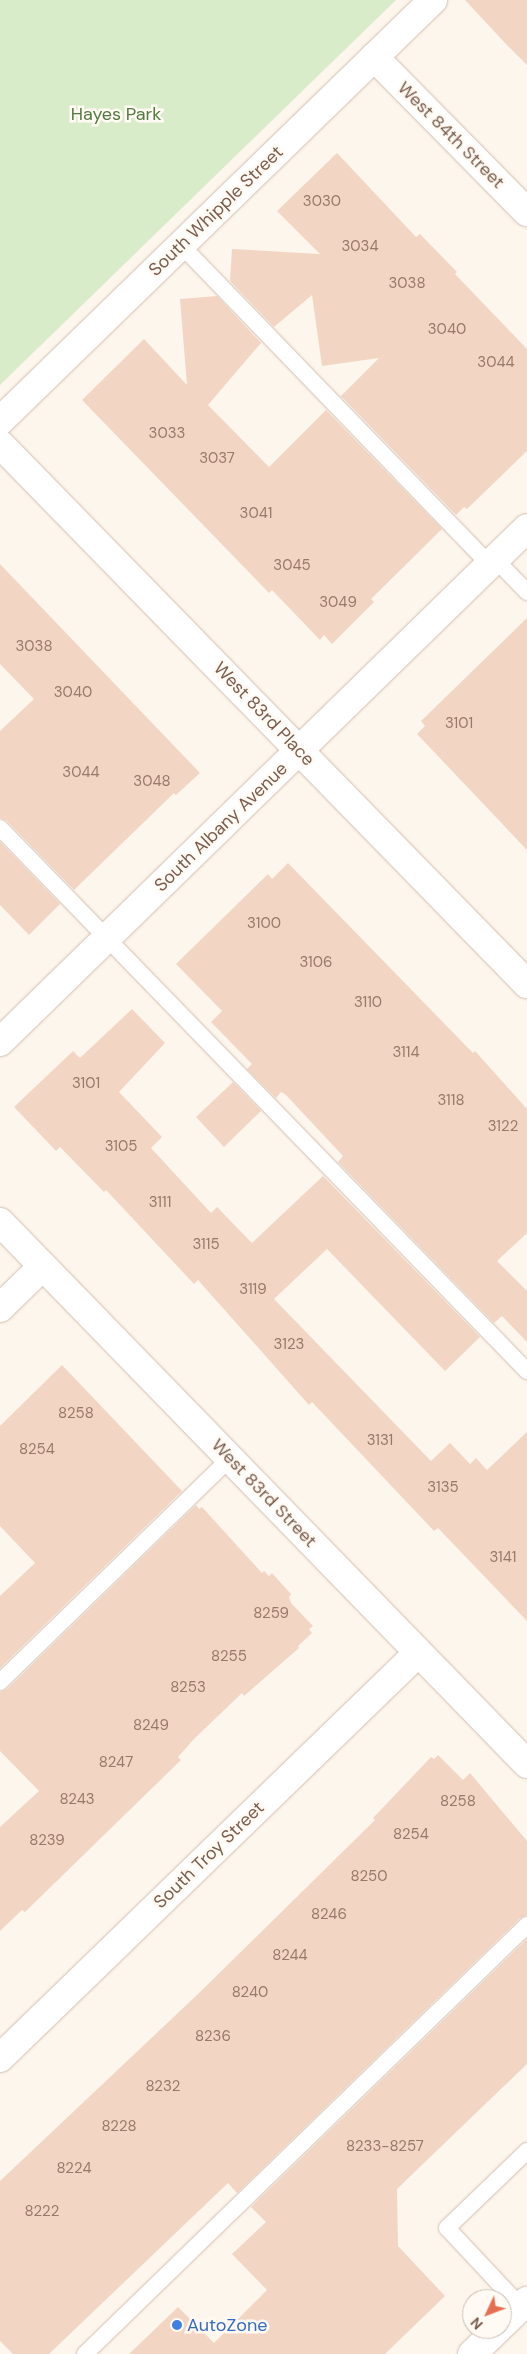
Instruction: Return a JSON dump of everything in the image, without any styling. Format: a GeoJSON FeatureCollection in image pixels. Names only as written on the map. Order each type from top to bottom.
{"type":"FeatureCollection","features":[{"type":"Feature","properties":{"kind":"street","name":"South Whipple Street"},"geometry":{"type":"LineString","coordinates":[[0,421],[432,0]]}},
{"type":"Feature","properties":{"kind":"street","name":"West 84th Street"},"geometry":{"type":"LineString","coordinates":[[374,57],[527,212]]}},
{"type":"Feature","properties":{"kind":"street","name":"West 83rd Place"},"geometry":{"type":"LineString","coordinates":[[0,444],[527,984]]}},
{"type":"Feature","properties":{"kind":"street","name":"South Albany Avenue"},"geometry":{"type":"LineString","coordinates":[[0,1042],[527,528]]}},
{"type":"Feature","properties":{"kind":"street","name":"West 83rd Street"},"geometry":{"type":"LineString","coordinates":[[0,1222],[527,1764]]}},
{"type":"Feature","properties":{"kind":"street"},"geometry":{"type":"LineString","coordinates":[[0,1308],[43,1266]]}},
{"type":"Feature","properties":{"kind":"street","name":"South Troy Street"},"geometry":{"type":"LineString","coordinates":[[0,2058],[418,1653]]}},
{"type":"Feature","properties":{"kind":"street"},"geometry":{"type":"LineString","coordinates":[[472,2354],[488,2339]]}},
{"type":"Feature","properties":{"kind":"lane"},"geometry":{"type":"LineString","coordinates":[[181,245],[492,562],[527,592]]}},
{"type":"Feature","properties":{"kind":"lane"},"geometry":{"type":"LineString","coordinates":[[0,828],[527,1371]]}},
{"type":"Feature","properties":{"kind":"lane"},"geometry":{"type":"LineString","coordinates":[[0,1682],[230,1458]]}},
{"type":"Feature","properties":{"kind":"lane"},"geometry":{"type":"LineString","coordinates":[[85,2354],[527,1925]]}},
{"type":"Feature","properties":{"kind":"lane"},"geometry":{"type":"LineString","coordinates":[[517,2311],[446,2228],[527,2151]]}},
{"type":"Feature","properties":{"kind":"green space","name":"Hayes Park"},"geometry":{"type":"Polygon","coordinates":[[[0,0],[396,0],[0,385],[0,0]]]}},
{"type":"Feature","properties":{"kind":"building"},"geometry":{"type":"Polygon","coordinates":[[[465,0],[527,0],[527,65],[505,43],[465,0]]]}},
{"type":"Feature","properties":{"kind":"building"},"geometry":{"type":"Polygon","coordinates":[[[337,153],[416,237],[420,234],[457,272],[455,274],[527,349],[527,451],[467,509],[464,507],[456,515],[341,396],[379,358],[322,366],[312,295],[274,327],[230,281],[232,249],[320,254],[277,211],[337,153]]]}},
{"type":"Feature","properties":{"kind":"building"},"geometry":{"type":"Polygon","coordinates":[[[217,296],[261,343],[208,405],[269,467],[326,410],[442,529],[371,599],[374,602],[332,644],[324,635],[320,640],[272,590],[269,593],[82,400],[144,339],[187,385],[180,299],[217,296]]]}},
{"type":"Feature","properties":{"kind":"building"},"geometry":{"type":"Polygon","coordinates":[[[0,564],[200,773],[176,795],[174,793],[74,890],[7,821],[0,818],[0,731],[34,699],[0,664],[0,564]]]}},
{"type":"Feature","properties":{"kind":"building"},"geometry":{"type":"Polygon","coordinates":[[[527,618],[527,850],[417,734],[425,726],[421,721],[527,618]]]}},
{"type":"Feature","properties":{"kind":"building"},"geometry":{"type":"Polygon","coordinates":[[[0,842],[60,904],[29,935],[0,905],[0,842]]]}},
{"type":"Feature","properties":{"kind":"building"},"geometry":{"type":"Polygon","coordinates":[[[288,863],[473,1053],[475,1051],[527,1109],[527,1233],[497,1261],[527,1291],[527,1342],[502,1316],[494,1323],[338,1162],[343,1156],[286,1095],[281,1092],[276,1098],[247,1069],[252,1064],[211,1022],[222,1011],[176,964],[268,874],[272,879],[288,863]]]}},
{"type":"Feature","properties":{"kind":"building"},"geometry":{"type":"Polygon","coordinates":[[[132,1009],[165,1043],[119,1092],[162,1137],[151,1148],[211,1213],[217,1207],[252,1243],[323,1176],[480,1337],[445,1371],[327,1249],[274,1299],[431,1461],[450,1443],[470,1464],[476,1458],[487,1470],[527,1432],[527,1621],[438,1528],[434,1531],[312,1402],[309,1405],[198,1280],[194,1284],[106,1190],[104,1192],[60,1147],[56,1151],[14,1107],[73,1051],[80,1058],[132,1009]]]}},
{"type":"Feature","properties":{"kind":"building"},"geometry":{"type":"Polygon","coordinates":[[[233,1082],[261,1111],[224,1147],[196,1117],[233,1082]]]}},
{"type":"Feature","properties":{"kind":"building"},"geometry":{"type":"Polygon","coordinates":[[[62,1365],[182,1491],[0,1668],[0,1596],[35,1563],[0,1526],[0,1426],[62,1365]]]}},
{"type":"Feature","properties":{"kind":"building"},"geometry":{"type":"Polygon","coordinates":[[[196,1505],[199,1509],[202,1507],[262,1573],[264,1571],[269,1576],[272,1573],[291,1594],[289,1597],[291,1603],[313,1626],[309,1629],[312,1633],[298,1646],[299,1648],[244,1696],[242,1693],[194,1739],[178,1757],[181,1760],[25,1912],[22,1910],[0,1931],[0,1827],[39,1791],[0,1751],[0,1692],[7,1689],[196,1505]]]}},
{"type":"Feature","properties":{"kind":"building"},"geometry":{"type":"Polygon","coordinates":[[[438,1755],[463,1780],[470,1773],[527,1841],[527,1915],[520,1918],[237,2193],[228,2183],[49,2354],[13,2354],[0,2341],[0,2181],[198,1994],[375,1820],[373,1818],[431,1757],[434,1759],[438,1755]]]}},
{"type":"Feature","properties":{"kind":"building"},"geometry":{"type":"Polygon","coordinates":[[[527,1939],[527,2064],[397,2189],[398,2246],[445,2296],[385,2354],[129,2354],[178,2307],[214,2343],[267,2290],[232,2254],[266,2222],[251,2207],[527,1939]]]}},
{"type":"Feature","properties":{"kind":"place","name":"AutoZone"},"geometry":{"type":"Point","coordinates":[177,2325]}}]}
